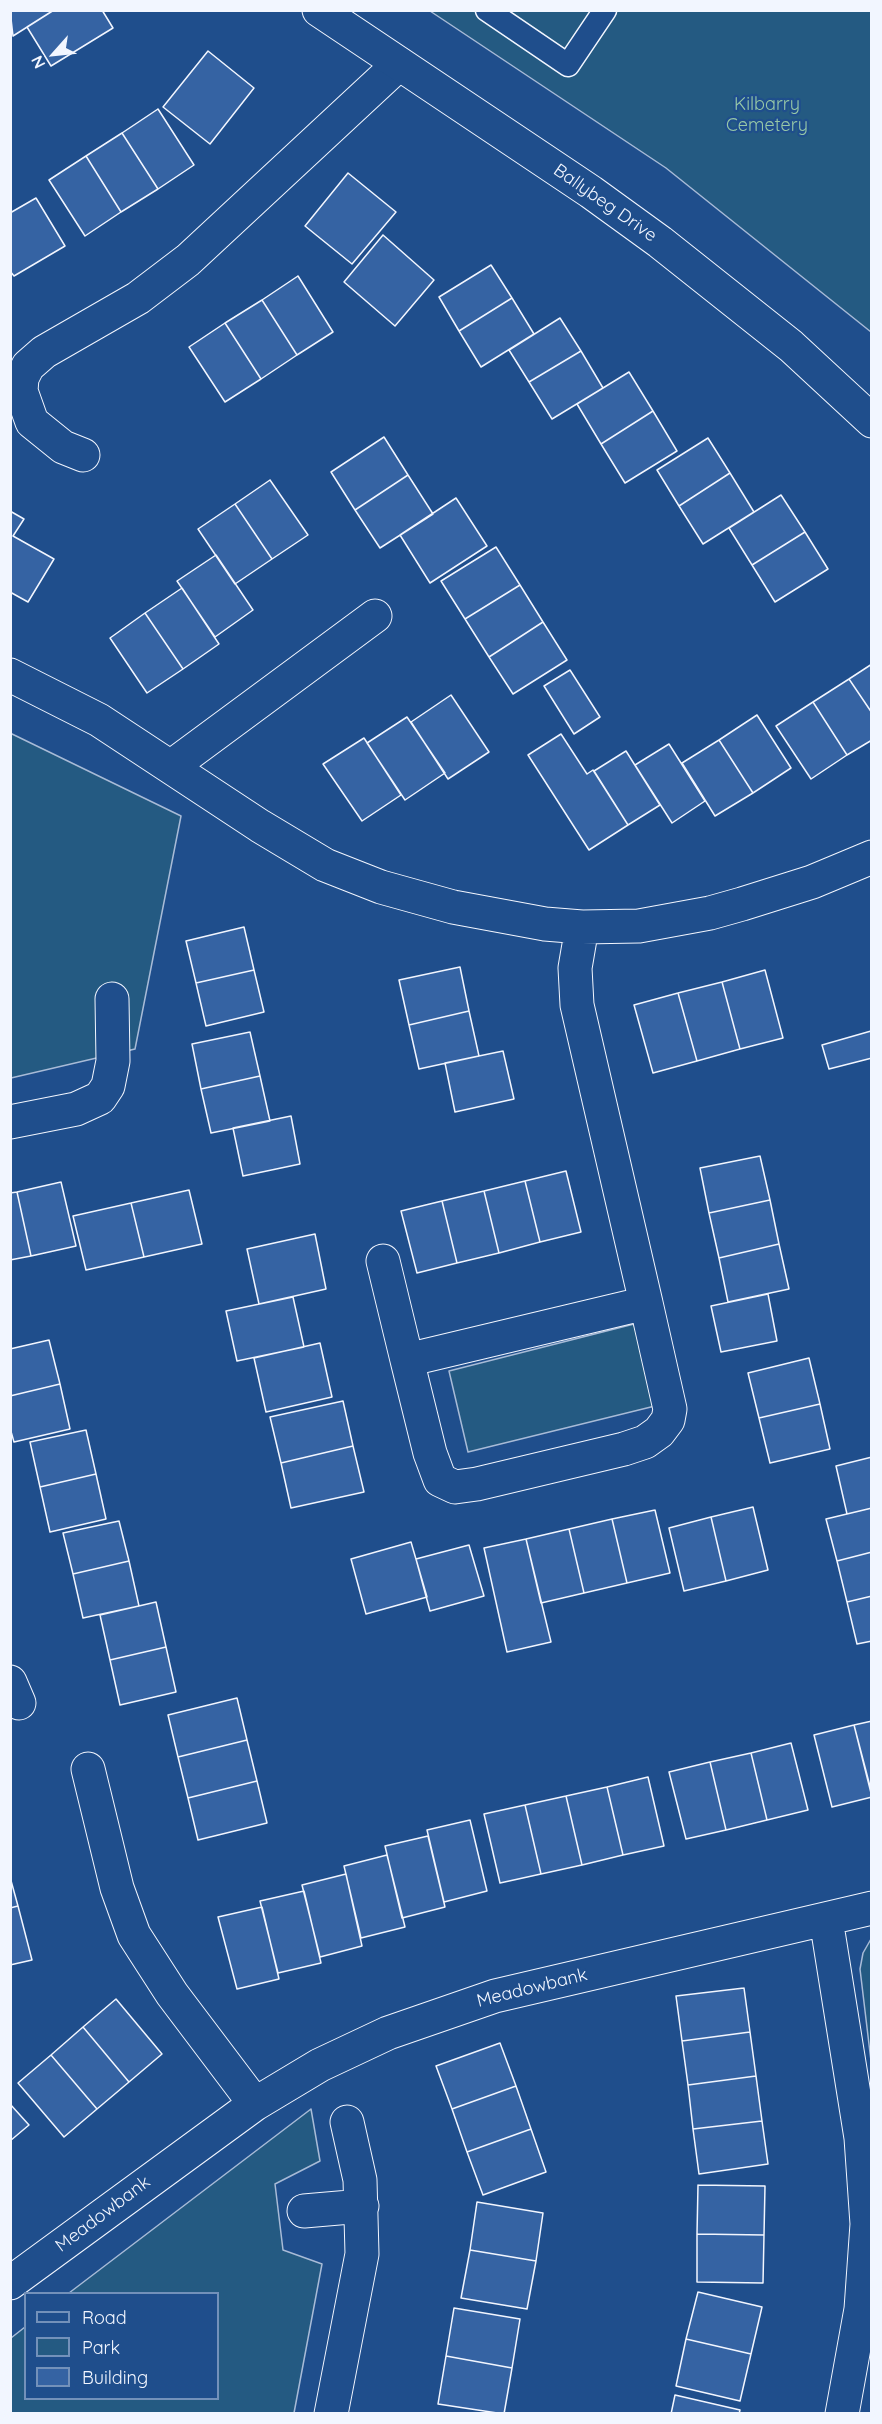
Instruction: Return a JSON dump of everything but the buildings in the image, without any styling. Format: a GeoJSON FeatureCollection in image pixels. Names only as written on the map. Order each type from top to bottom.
{"type":"FeatureCollection","features":[{"type":"Feature","properties":{"kind":"street","name":"Ballybeg Drive"},"geometry":{"type":"LineString","coordinates":[[319,10],[591,192],[679,256],[791,346],[872,421]]}},
{"type":"Feature","properties":{"kind":"street"},"geometry":{"type":"LineString","coordinates":[[83,455],[63,447],[32,422],[21,391],[22,378],[34,358],[138,298],[188,260],[399,64]]}},
{"type":"Feature","properties":{"kind":"street"},"geometry":{"type":"LineString","coordinates":[[172,766],[375,616]]}},
{"type":"Feature","properties":{"kind":"street"},"geometry":{"type":"LineString","coordinates":[[10,675],[62,699],[172,766],[294,847],[353,877],[453,908],[545,924],[582,927],[639,926],[710,913],[812,882],[872,857]]}},
{"type":"Feature","properties":{"kind":"street"},"geometry":{"type":"LineString","coordinates":[[384,1261],[434,1466],[441,1480],[447,1484],[455,1487],[477,1484],[645,1442],[659,1432],[668,1419],[670,1409],[668,1395],[577,1005],[575,968],[582,927]]}},
{"type":"Feature","properties":{"kind":"street"},"geometry":{"type":"LineString","coordinates":[[10,1122],[86,1106],[100,1098],[108,1086],[113,1061],[112,999]]}},
{"type":"Feature","properties":{"kind":"street"},"geometry":{"type":"LineString","coordinates":[[407,1360],[646,1303]]}},
{"type":"Feature","properties":{"kind":"street"},"geometry":{"type":"LineString","coordinates":[[88,1769],[114,1878],[134,1935],[184,2011],[255,2104]]}},
{"type":"Feature","properties":{"kind":"street","name":"Meadowbank"},"geometry":{"type":"LineString","coordinates":[[10,2283],[255,2104],[320,2065],[353,2049],[452,2008],[495,1996],[872,1908]]}},
{"type":"Feature","properties":{"kind":"street"},"geometry":{"type":"LineString","coordinates":[[826,1919],[854,2083],[861,2138],[867,2224],[861,2308],[842,2414]]}},
{"type":"Feature","properties":{"kind":"street"},"geometry":{"type":"LineString","coordinates":[[331,2414],[358,2284],[363,2243],[360,2180],[347,2122]]}},
{"type":"Feature","properties":{"kind":"street"},"geometry":{"type":"LineString","coordinates":[[304,2211],[362,2206]]}},
{"type":"Feature","properties":{"kind":"lane"},"geometry":{"type":"LineString","coordinates":[[487,10],[568,65],[605,10]]}},
{"type":"Feature","properties":{"kind":"green space","name":"Kilbarry Cemetery"},"geometry":{"type":"Polygon","coordinates":[[[430,11],[871,11],[871,332],[666,168],[430,11]]]}},
{"type":"Feature","properties":{"kind":"green space"},"geometry":{"type":"Polygon","coordinates":[[[10,733],[181,816],[135,1049],[11,1078],[10,733]]]}},
{"type":"Feature","properties":{"kind":"green space"},"geometry":{"type":"Polygon","coordinates":[[[634,1324],[655,1406],[468,1452],[449,1371],[634,1324]]]}},
{"type":"Feature","properties":{"kind":"green space"},"geometry":{"type":"Polygon","coordinates":[[[871,1939],[871,2061],[860,1969],[863,1953],[871,1939]]]}},
{"type":"Feature","properties":{"kind":"green space"},"geometry":{"type":"Polygon","coordinates":[[[311,2109],[320,2161],[275,2184],[283,2250],[322,2264],[294,2413],[11,2413],[11,2338],[24,2328],[24,2400],[219,2400],[219,2292],[70,2292],[311,2109]]]}}]}
